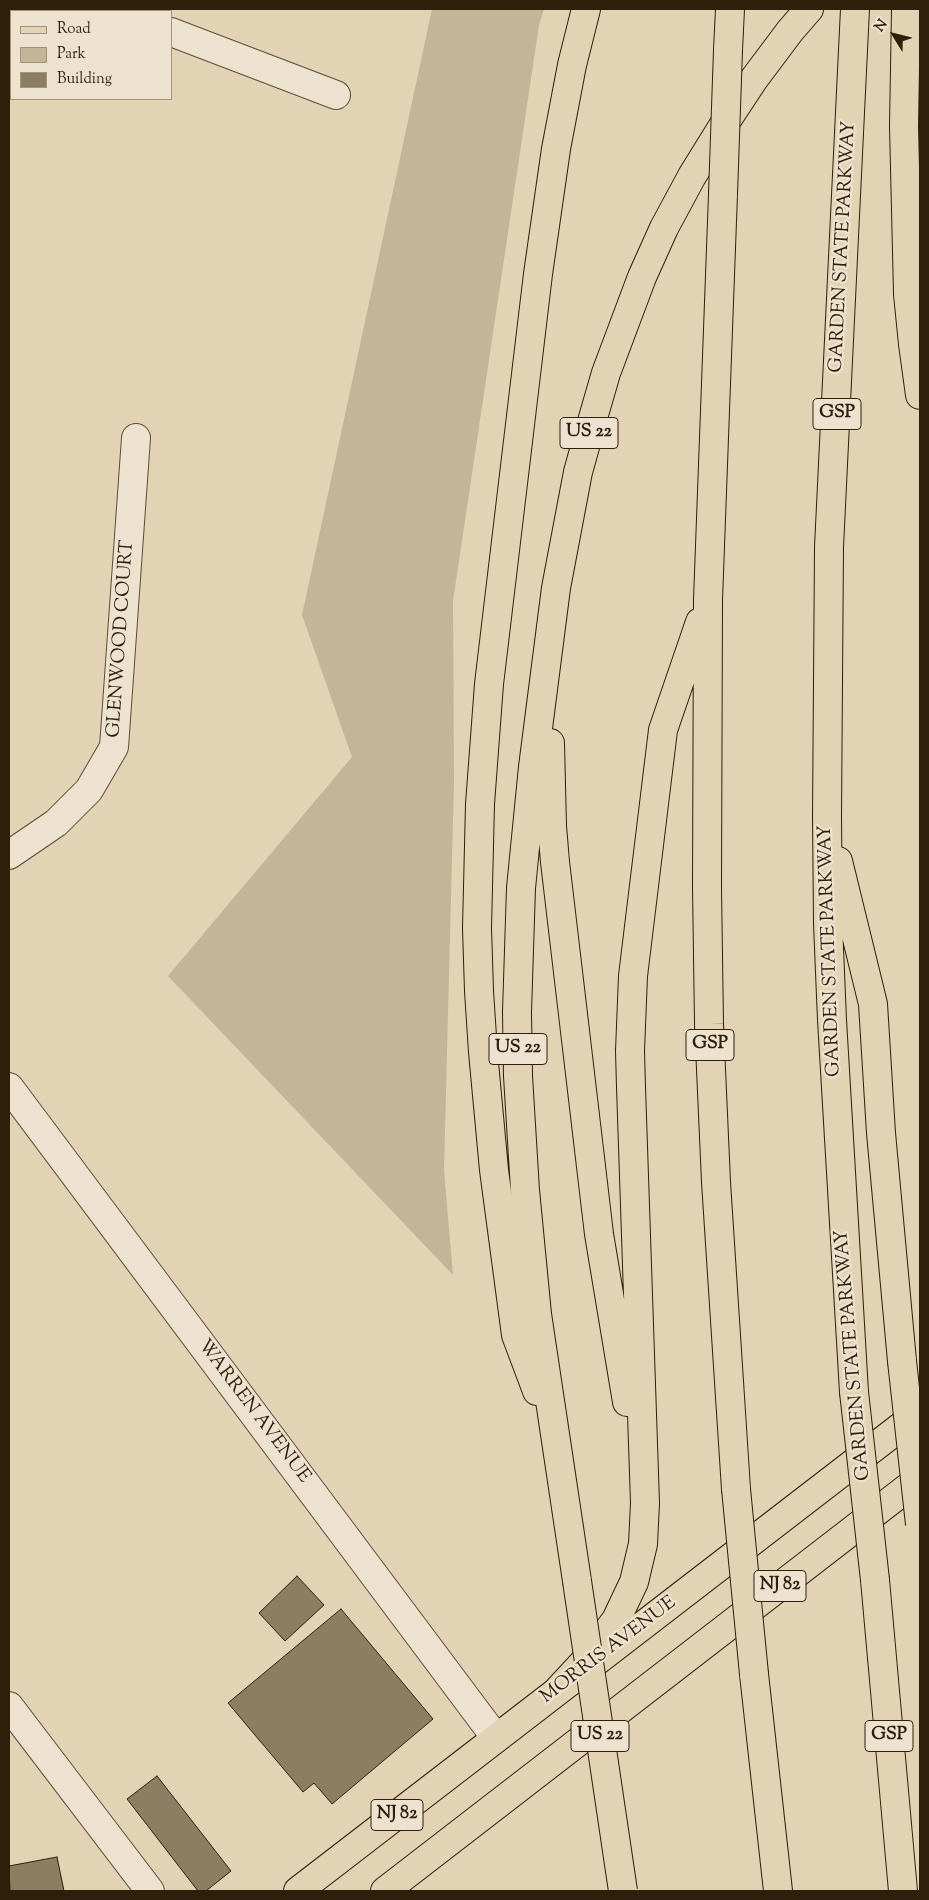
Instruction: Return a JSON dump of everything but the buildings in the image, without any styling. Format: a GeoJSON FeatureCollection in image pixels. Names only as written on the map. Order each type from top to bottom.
{"type":"FeatureCollection","features":[{"type":"Feature","properties":{"kind":"main road"},"geometry":{"type":"LineString","coordinates":[[558,1452],[516,1334],[508,1279],[494,1170],[483,1052],[479,982],[478,861],[480,804],[489,684],[529,344],[556,149],[572,65],[586,9]]}},
{"type":"Feature","properties":{"kind":"main road","name":"GSP"},"geometry":{"type":"LineString","coordinates":[[730,9],[708,600],[706,771],[709,1024],[716,1182],[736,1489],[778,1891]]}},
{"type":"Feature","properties":{"kind":"main road","name":"US 22"},"geometry":{"type":"LineString","coordinates":[[623,1891],[537,1314],[532,1266],[518,1076],[517,1012],[523,862],[556,588],[578,472],[606,373],[638,285],[664,228],[692,176],[754,79],[790,31],[810,9]]}},
{"type":"Feature","properties":{"kind":"main road"},"geometry":{"type":"LineString","coordinates":[[906,9],[904,126],[908,294],[912,344],[920,396]]}},
{"type":"Feature","properties":{"kind":"main road","name":"GARDEN STATE PARKWAY"},"geometry":{"type":"LineString","coordinates":[[855,11],[829,547],[828,924],[854,1392],[875,1580],[904,1891]]}},
{"type":"Feature","properties":{"kind":"main road"},"geometry":{"type":"LineString","coordinates":[[559,1689],[602,1640],[626,1601],[634,1582],[643,1544],[645,1503],[630,1051],[633,976],[663,730],[708,600]]}},
{"type":"Feature","properties":{"kind":"main road"},"geometry":{"type":"LineString","coordinates":[[548,646],[552,826],[555,862],[604,1271],[645,1503]]}},
{"type":"Feature","properties":{"kind":"main road"},"geometry":{"type":"LineString","coordinates":[[827,816],[873,1004],[881,1132],[902,1361],[920,1524]]}},
{"type":"Feature","properties":{"kind":"main road","name":"MORRIS AVENUE"},"geometry":{"type":"LineString","coordinates":[[298,1891],[920,1412]]}},
{"type":"Feature","properties":{"kind":"main road","name":"NJ 82"},"geometry":{"type":"LineString","coordinates":[[385,1891],[920,1478]]}},
{"type":"Feature","properties":{"kind":"street"},"geometry":{"type":"LineString","coordinates":[[172,32],[336,95]]}},
{"type":"Feature","properties":{"kind":"street","name":"GLENWOOD COURT"},"geometry":{"type":"LineString","coordinates":[[9,855],[56,823],[88,790],[114,747],[136,438]]}},
{"type":"Feature","properties":{"kind":"street","name":"WARREN AVENUE"},"geometry":{"type":"LineString","coordinates":[[9,1087],[496,1738]]}},
{"type":"Feature","properties":{"kind":"street"},"geometry":{"type":"LineString","coordinates":[[9,1706],[150,1891]]}},
{"type":"Feature","properties":{"kind":"green space"},"geometry":{"type":"Polygon","coordinates":[[[432,9],[544,9],[539,25],[453,601],[454,781],[444,1170],[453,1275],[168,976],[352,757],[302,615],[432,9]]]}}]}
